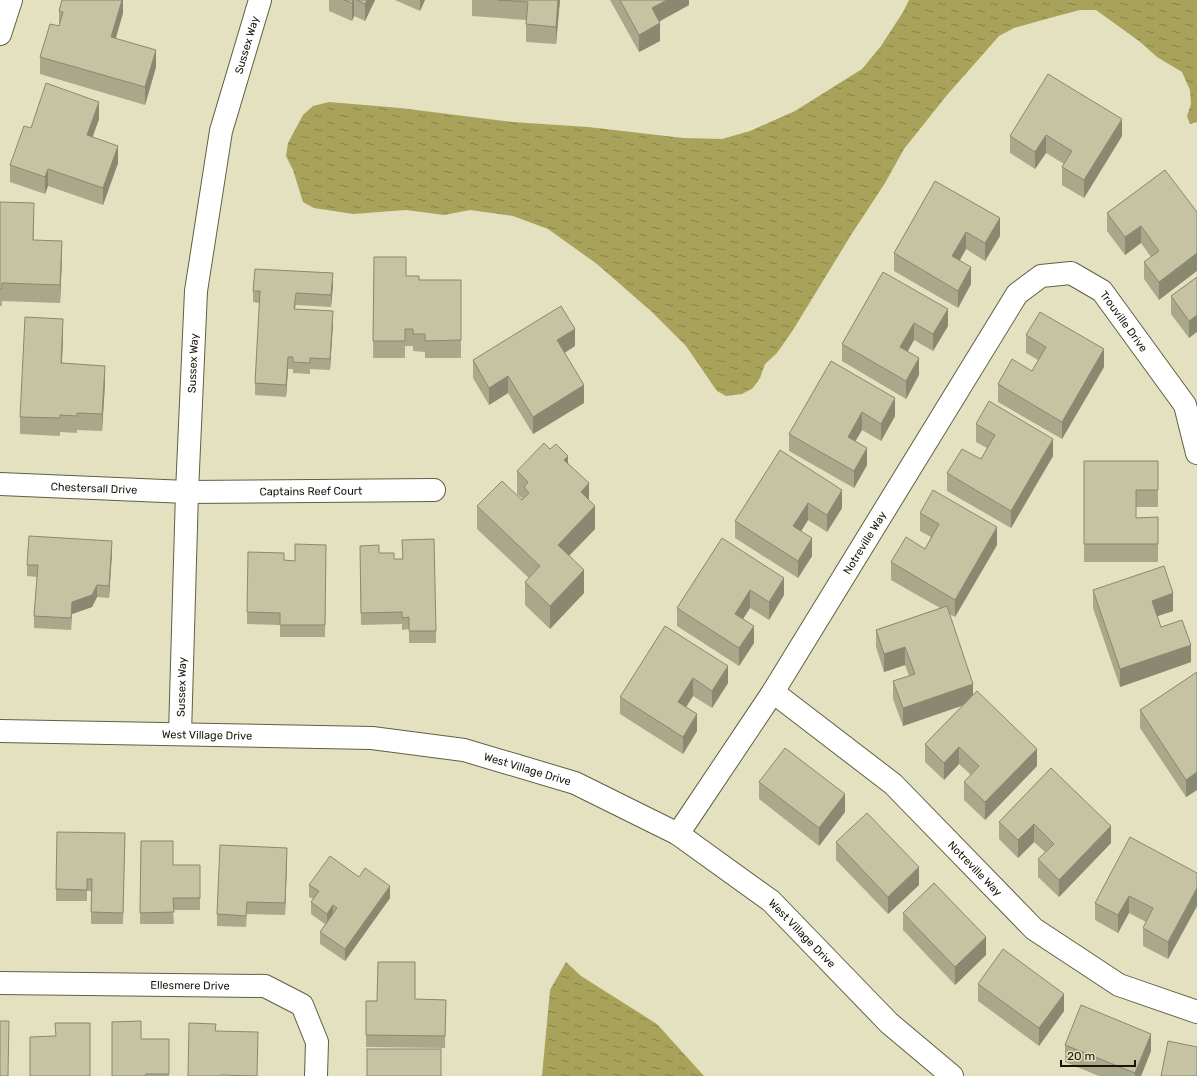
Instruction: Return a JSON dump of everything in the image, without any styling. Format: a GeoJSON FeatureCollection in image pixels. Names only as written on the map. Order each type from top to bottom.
{"type":"FeatureCollection","features":[{"type":"Feature","properties":{"kind":"street"},"geometry":{"type":"LineString","coordinates":[[0,34],[11,0]]}},
{"type":"Feature","properties":{"kind":"street","name":"Sussex Way"},"geometry":{"type":"LineString","coordinates":[[180,734],[187,492],[196,291],[221,132],[260,0]]}},
{"type":"Feature","properties":{"kind":"street","name":"Trouville Drive"},"geometry":{"type":"LineString","coordinates":[[957,393],[1017,294],[1041,276],[1072,273],[1102,291],[1186,405],[1197,453]]}},
{"type":"Feature","properties":{"kind":"street","name":"Notreville Way"},"geometry":{"type":"LineString","coordinates":[[678,834],[773,692],[957,393]]}},
{"type":"Feature","properties":{"kind":"street","name":"Chestersall Drive"},"geometry":{"type":"LineString","coordinates":[[0,484],[187,492]]}},
{"type":"Feature","properties":{"kind":"street","name":"Captains Reef Court"},"geometry":{"type":"LineString","coordinates":[[187,492],[434,490]]}},
{"type":"Feature","properties":{"kind":"street","name":"Notreville Way"},"geometry":{"type":"LineString","coordinates":[[773,692],[893,784],[1034,929],[1119,985],[1197,1012]]}},
{"type":"Feature","properties":{"kind":"street","name":"West Village Drive"},"geometry":{"type":"LineString","coordinates":[[0,731],[372,738],[464,750],[574,782],[678,834],[771,902],[889,1023],[952,1076]]}},
{"type":"Feature","properties":{"kind":"street","name":"Ellesmere Drive"},"geometry":{"type":"LineString","coordinates":[[0,983],[265,986],[302,1005],[316,1042],[316,1076]]}},
{"type":"Feature","properties":{"kind":"water"},"geometry":{"type":"Polygon","coordinates":[[[909,0],[1197,0],[1197,122],[1190,124],[1187,116],[1191,104],[1190,90],[1182,72],[1157,57],[1139,41],[1096,10],[1080,10],[1046,19],[1014,28],[999,36],[947,95],[904,149],[885,183],[851,235],[793,330],[777,353],[765,364],[760,378],[753,388],[742,394],[726,396],[717,391],[686,346],[652,312],[597,264],[548,229],[513,216],[470,210],[444,215],[406,210],[353,214],[314,208],[303,202],[293,170],[286,156],[288,143],[303,115],[313,106],[329,102],[400,108],[512,122],[588,127],[683,138],[722,139],[750,131],[795,111],[862,69],[881,46],[909,0]]]}},
{"type":"Feature","properties":{"kind":"water"},"geometry":{"type":"Polygon","coordinates":[[[566,962],[581,976],[657,1024],[704,1076],[542,1076],[550,990],[566,962]]]}},
{"type":"Feature","properties":{"kind":"building"},"geometry":{"type":"Polygon","coordinates":[[[62,0],[122,0],[111,37],[156,50],[145,87],[40,57],[50,24],[59,26],[63,12],[59,11],[62,0]]]}},
{"type":"Feature","properties":{"kind":"building"},"geometry":{"type":"Polygon","coordinates":[[[344,0],[353,0],[352,3],[344,0]]]}},
{"type":"Feature","properties":{"kind":"building"},"geometry":{"type":"Polygon","coordinates":[[[357,0],[367,0],[365,4],[357,0]]]}},
{"type":"Feature","properties":{"kind":"building"},"geometry":{"type":"Polygon","coordinates":[[[498,0],[558,0],[556,27],[526,24],[528,2],[498,0]]]}},
{"type":"Feature","properties":{"kind":"building"},"geometry":{"type":"Polygon","coordinates":[[[620,0],[667,0],[652,8],[660,23],[639,35],[620,0]]]}},
{"type":"Feature","properties":{"kind":"building"},"geometry":{"type":"Polygon","coordinates":[[[1048,74],[1122,119],[1084,180],[1062,167],[1072,151],[1046,135],[1035,152],[1010,136],[1048,74]]]}},
{"type":"Feature","properties":{"kind":"building"},"geometry":{"type":"Polygon","coordinates":[[[46,83],[99,102],[87,135],[118,146],[103,188],[48,169],[45,177],[10,165],[24,126],[31,128],[46,83]]]}},
{"type":"Feature","properties":{"kind":"building"},"geometry":{"type":"Polygon","coordinates":[[[1165,170],[1197,212],[1197,253],[1159,282],[1144,262],[1159,251],[1141,226],[1125,237],[1107,213],[1165,170]]]}},
{"type":"Feature","properties":{"kind":"building"},"geometry":{"type":"Polygon","coordinates":[[[935,181],[1000,218],[985,243],[966,232],[952,256],[971,267],[958,291],[894,253],[935,181]]]}},
{"type":"Feature","properties":{"kind":"building"},"geometry":{"type":"Polygon","coordinates":[[[0,202],[34,203],[33,240],[62,241],[60,285],[2,283],[2,289],[0,289],[0,202]]]}},
{"type":"Feature","properties":{"kind":"building"},"geometry":{"type":"Polygon","coordinates":[[[374,257],[406,257],[406,276],[419,276],[419,280],[461,280],[461,340],[425,341],[425,334],[413,334],[413,329],[405,329],[405,341],[373,341],[374,257]]]}},
{"type":"Feature","properties":{"kind":"building"},"geometry":{"type":"Polygon","coordinates":[[[255,269],[333,273],[331,295],[296,293],[294,309],[333,311],[330,359],[310,358],[310,363],[293,362],[293,357],[288,357],[286,385],[255,383],[260,291],[253,291],[255,269]]]}},
{"type":"Feature","properties":{"kind":"building"},"geometry":{"type":"Polygon","coordinates":[[[883,272],[948,309],[933,334],[914,323],[900,347],[919,358],[906,381],[842,344],[883,272]]]}},
{"type":"Feature","properties":{"kind":"building"},"geometry":{"type":"Polygon","coordinates":[[[1197,277],[1197,315],[1189,321],[1171,296],[1197,277]]]}},
{"type":"Feature","properties":{"kind":"building"},"geometry":{"type":"Polygon","coordinates":[[[561,306],[575,329],[557,340],[584,385],[533,417],[508,376],[489,388],[473,360],[561,306]]]}},
{"type":"Feature","properties":{"kind":"building"},"geometry":{"type":"Polygon","coordinates":[[[1040,312],[1104,349],[1062,422],[998,384],[1012,359],[1032,371],[1046,347],[1026,335],[1040,312]]]}},
{"type":"Feature","properties":{"kind":"building"},"geometry":{"type":"Polygon","coordinates":[[[25,317],[63,319],[61,363],[105,366],[102,414],[77,413],[77,416],[60,415],[60,418],[20,417],[25,317]]]}},
{"type":"Feature","properties":{"kind":"building"},"geometry":{"type":"Polygon","coordinates":[[[831,361],[895,398],[881,424],[862,412],[848,437],[867,448],[854,471],[789,434],[831,361]]]}},
{"type":"Feature","properties":{"kind":"building"},"geometry":{"type":"Polygon","coordinates":[[[989,401],[1053,439],[1011,511],[947,473],[962,449],[981,459],[995,435],[976,424],[989,401]]]}},
{"type":"Feature","properties":{"kind":"building"},"geometry":{"type":"Polygon","coordinates":[[[544,443],[550,449],[556,444],[568,456],[564,460],[589,483],[581,492],[595,506],[558,545],[584,570],[550,606],[525,582],[540,566],[477,506],[502,481],[522,500],[529,493],[524,487],[528,482],[517,471],[544,443]]]}},
{"type":"Feature","properties":{"kind":"building"},"geometry":{"type":"Polygon","coordinates":[[[780,450],[842,490],[827,515],[808,503],[793,526],[812,538],[798,561],[735,521],[780,450]]]}},
{"type":"Feature","properties":{"kind":"building"},"geometry":{"type":"Polygon","coordinates":[[[1084,461],[1158,461],[1158,490],[1136,490],[1136,518],[1158,517],[1158,544],[1084,544],[1084,461]]]}},
{"type":"Feature","properties":{"kind":"building"},"geometry":{"type":"Polygon","coordinates":[[[933,490],[997,527],[955,600],[891,562],[906,537],[925,549],[939,524],[920,513],[933,490]]]}},
{"type":"Feature","properties":{"kind":"building"},"geometry":{"type":"Polygon","coordinates":[[[29,536],[112,541],[109,586],[97,585],[92,595],[72,602],[71,618],[34,616],[38,565],[27,565],[29,536]]]}},
{"type":"Feature","properties":{"kind":"building"},"geometry":{"type":"Polygon","coordinates":[[[722,538],[784,578],[769,602],[750,590],[735,614],[754,626],[739,648],[677,608],[722,538]]]}},
{"type":"Feature","properties":{"kind":"building"},"geometry":{"type":"Polygon","coordinates":[[[434,539],[436,631],[409,631],[409,617],[402,618],[402,612],[361,613],[360,546],[379,545],[379,553],[394,553],[394,559],[403,559],[402,540],[434,539]]]}},
{"type":"Feature","properties":{"kind":"building"},"geometry":{"type":"Polygon","coordinates":[[[295,544],[326,545],[325,625],[280,625],[280,613],[247,612],[248,552],[284,553],[284,560],[295,561],[295,544]]]}},
{"type":"Feature","properties":{"kind":"building"},"geometry":{"type":"Polygon","coordinates":[[[1164,566],[1173,593],[1152,601],[1161,627],[1182,620],[1191,645],[1120,669],[1093,590],[1164,566]]]}},
{"type":"Feature","properties":{"kind":"building"},"geometry":{"type":"Polygon","coordinates":[[[947,606],[973,684],[903,708],[893,681],[915,674],[905,647],[884,654],[876,630],[947,606]]]}},
{"type":"Feature","properties":{"kind":"building"},"geometry":{"type":"Polygon","coordinates":[[[665,626],[728,666],[712,691],[693,678],[678,702],[697,714],[683,737],[620,697],[665,626]]]}},
{"type":"Feature","properties":{"kind":"building"},"geometry":{"type":"Polygon","coordinates":[[[1197,672],[1197,772],[1186,780],[1140,710],[1197,672]]]}},
{"type":"Feature","properties":{"kind":"building"},"geometry":{"type":"Polygon","coordinates":[[[977,691],[1037,749],[985,802],[964,782],[979,766],[959,747],[944,763],[925,744],[977,691]]]}},
{"type":"Feature","properties":{"kind":"building"},"geometry":{"type":"Polygon","coordinates":[[[785,748],[845,794],[819,828],[759,782],[785,748]]]}},
{"type":"Feature","properties":{"kind":"building"},"geometry":{"type":"Polygon","coordinates":[[[1051,768],[1111,826],[1059,880],[1038,859],[1054,844],[1034,824],[1018,840],[999,822],[1051,768]]]}},
{"type":"Feature","properties":{"kind":"building"},"geometry":{"type":"Polygon","coordinates":[[[867,813],[919,867],[888,897],[836,842],[867,813]]]}},
{"type":"Feature","properties":{"kind":"building"},"geometry":{"type":"Polygon","coordinates":[[[57,832],[125,833],[123,913],[91,912],[92,879],[87,879],[87,890],[56,889],[57,832]]]}},
{"type":"Feature","properties":{"kind":"building"},"geometry":{"type":"Polygon","coordinates":[[[1130,837],[1197,873],[1197,888],[1168,942],[1143,928],[1153,908],[1129,896],[1118,915],[1095,903],[1130,837]]]}},
{"type":"Feature","properties":{"kind":"building"},"geometry":{"type":"Polygon","coordinates":[[[141,841],[173,841],[173,865],[200,865],[200,898],[173,898],[174,912],[140,913],[141,841]]]}},
{"type":"Feature","properties":{"kind":"building"},"geometry":{"type":"Polygon","coordinates":[[[220,845],[287,848],[285,903],[247,902],[246,916],[217,914],[220,845]]]}},
{"type":"Feature","properties":{"kind":"building"},"geometry":{"type":"Polygon","coordinates":[[[330,856],[359,877],[365,868],[390,886],[345,949],[320,932],[337,908],[333,905],[327,914],[311,902],[319,891],[309,885],[330,856]]]}},
{"type":"Feature","properties":{"kind":"building"},"geometry":{"type":"Polygon","coordinates":[[[934,883],[986,937],[955,967],[903,913],[934,883]]]}},
{"type":"Feature","properties":{"kind":"building"},"geometry":{"type":"Polygon","coordinates":[[[1003,949],[1064,994],[1039,1028],[978,984],[1003,949]]]}},
{"type":"Feature","properties":{"kind":"building"},"geometry":{"type":"Polygon","coordinates":[[[378,962],[415,962],[415,999],[446,1000],[445,1036],[366,1035],[366,1001],[377,1001],[378,962]]]}},
{"type":"Feature","properties":{"kind":"building"},"geometry":{"type":"Polygon","coordinates":[[[1081,1005],[1151,1034],[1135,1073],[1065,1045],[1081,1005]]]}},
{"type":"Feature","properties":{"kind":"building"},"geometry":{"type":"Polygon","coordinates":[[[0,1021],[9,1021],[8,1076],[0,1076],[0,1021]]]}},
{"type":"Feature","properties":{"kind":"building"},"geometry":{"type":"Polygon","coordinates":[[[141,1021],[141,1039],[169,1039],[169,1074],[112,1076],[112,1022],[141,1021]]]}},
{"type":"Feature","properties":{"kind":"building"},"geometry":{"type":"Polygon","coordinates":[[[55,1023],[90,1023],[90,1076],[30,1076],[30,1037],[56,1036],[55,1023]]]}},
{"type":"Feature","properties":{"kind":"building"},"geometry":{"type":"Polygon","coordinates":[[[189,1023],[216,1024],[215,1031],[258,1032],[257,1076],[188,1076],[189,1023]]]}},
{"type":"Feature","properties":{"kind":"building"},"geometry":{"type":"Polygon","coordinates":[[[1168,1041],[1197,1047],[1197,1076],[1161,1076],[1168,1041]]]}},
{"type":"Feature","properties":{"kind":"building"},"geometry":{"type":"Polygon","coordinates":[[[367,1049],[441,1049],[441,1076],[367,1076],[367,1049]]]}}]}
